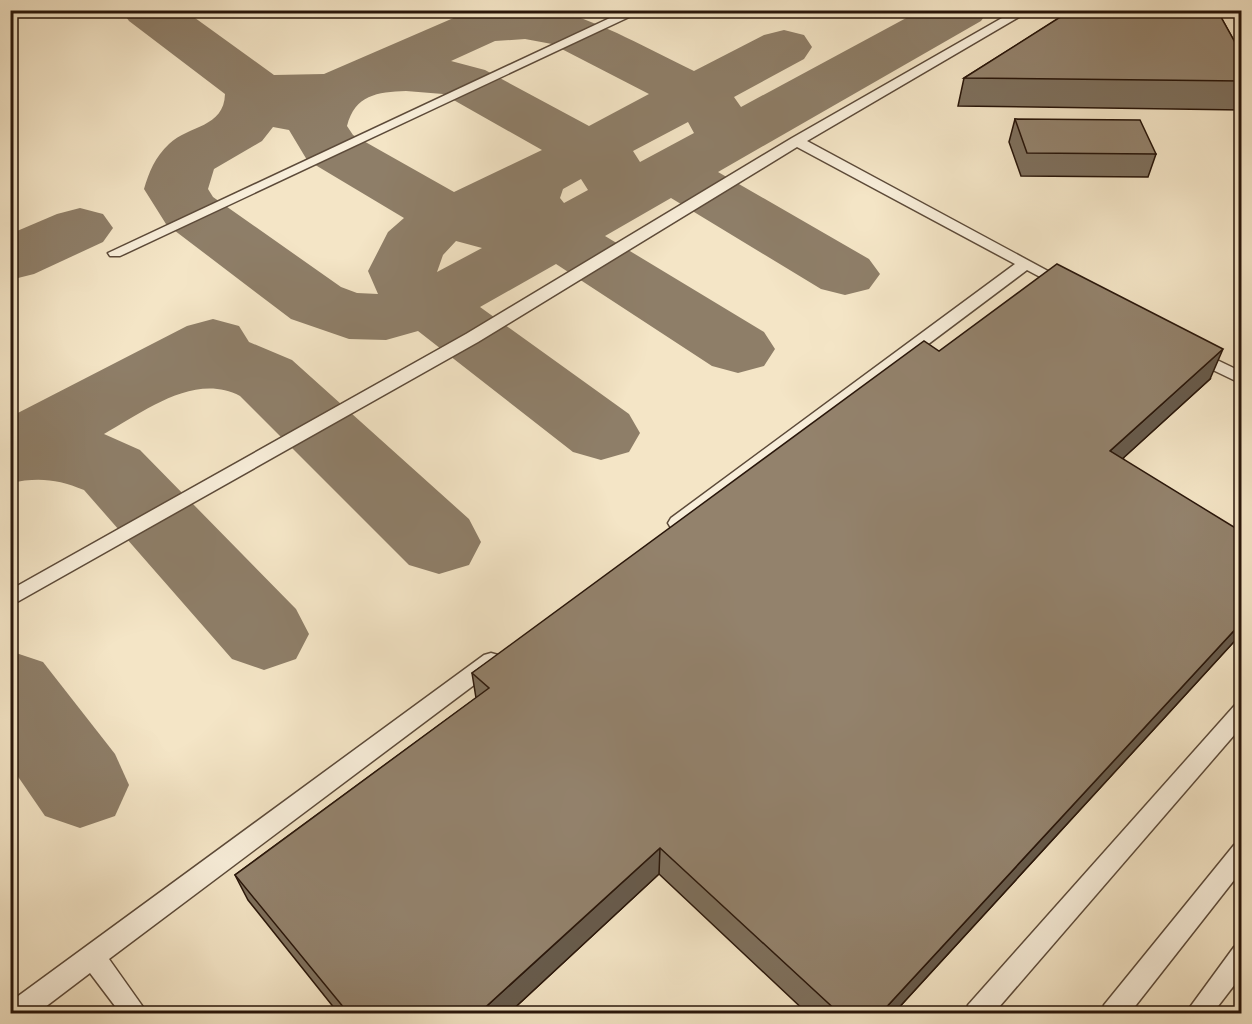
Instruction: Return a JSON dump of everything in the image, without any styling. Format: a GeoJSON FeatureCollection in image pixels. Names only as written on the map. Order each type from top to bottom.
{"type":"FeatureCollection","features":[{"type":"Feature","properties":{"kind":"lane"},"geometry":{"type":"LineString","coordinates":[[115,253],[638,10]]}},
{"type":"Feature","properties":{"kind":"lane"},"geometry":{"type":"LineString","coordinates":[[10,599],[472,338],[797,141],[1025,10]]}},
{"type":"Feature","properties":{"kind":"lane"},"geometry":{"type":"LineString","coordinates":[[797,141],[1081,292]]}},
{"type":"Feature","properties":{"kind":"lane"},"geometry":{"type":"LineString","coordinates":[[660,536],[1025,264]]}},
{"type":"Feature","properties":{"kind":"lane"},"geometry":{"type":"LineString","coordinates":[[1181,346],[1242,379]]}},
{"type":"Feature","properties":{"kind":"lane"},"geometry":{"type":"LineString","coordinates":[[15,1014],[506,650]]}},
{"type":"Feature","properties":{"kind":"lane"},"geometry":{"type":"LineString","coordinates":[[977,1014],[1242,711]]}},
{"type":"Feature","properties":{"kind":"lane"},"geometry":{"type":"LineString","coordinates":[[1113,1014],[1242,852]]}},
{"type":"Feature","properties":{"kind":"lane"},"geometry":{"type":"LineString","coordinates":[[1197,1014],[1242,955]]}},
{"type":"Feature","properties":{"kind":"lane"},"geometry":{"type":"LineString","coordinates":[[93,957],[136,1014]]}},
{"type":"Feature","properties":{"kind":"building"},"geometry":{"type":"Polygon","coordinates":[[[1065,10],[1217,10],[1242,55],[1242,81],[964,78],[1065,14],[1065,10]]]}},
{"type":"Feature","properties":{"kind":"building"},"geometry":{"type":"Polygon","coordinates":[[[1015,119],[1140,120],[1156,154],[1027,153],[1015,119]]]}},
{"type":"Feature","properties":{"kind":"building"},"geometry":{"type":"Polygon","coordinates":[[[1057,264],[1223,349],[1110,451],[1242,532],[1242,622],[880,1014],[840,1014],[660,848],[478,1014],[349,1014],[235,875],[489,688],[472,673],[924,341],[939,351],[1057,264]]]}},
{"type":"Feature","properties":{"kind":"taxiway"},"geometry":{"type":"LineString","coordinates":[[148,10],[254,88]]}},
{"type":"Feature","properties":{"kind":"taxiway"},"geometry":{"type":"LineString","coordinates":[[337,90],[519,10]]}},
{"type":"Feature","properties":{"kind":"taxiway"},"geometry":{"type":"LineString","coordinates":[[672,171],[962,10]]}},
{"type":"Feature","properties":{"kind":"taxiway"},"geometry":{"type":"LineString","coordinates":[[486,25],[525,23],[547,25],[572,32],[694,94]]}},
{"type":"Feature","properties":{"kind":"taxiway"},"geometry":{"type":"LineString","coordinates":[[694,94],[784,47]]}},
{"type":"Feature","properties":{"kind":"taxiway"},"geometry":{"type":"LineString","coordinates":[[370,76],[417,73],[464,82],[588,150]]}},
{"type":"Feature","properties":{"kind":"taxiway"},"geometry":{"type":"LineString","coordinates":[[254,88],[285,94],[337,90]]}},
{"type":"Feature","properties":{"kind":"taxiway"},"geometry":{"type":"LineString","coordinates":[[254,88],[254,105],[249,118],[240,128],[204,148],[183,166],[176,189],[189,210],[316,303],[349,316],[386,317],[430,305]]}},
{"type":"Feature","properties":{"kind":"taxiway"},"geometry":{"type":"LineString","coordinates":[[287,112],[337,90]]}},
{"type":"Feature","properties":{"kind":"taxiway"},"geometry":{"type":"LineString","coordinates":[[337,90],[322,108],[317,126],[329,147],[452,218]]}},
{"type":"Feature","properties":{"kind":"taxiway"},"geometry":{"type":"LineString","coordinates":[[588,150],[694,94]]}},
{"type":"Feature","properties":{"kind":"taxiway"},"geometry":{"type":"LineString","coordinates":[[694,94],[714,111],[719,125]]}},
{"type":"Feature","properties":{"kind":"taxiway"},"geometry":{"type":"LineString","coordinates":[[534,179],[588,150]]}},
{"type":"Feature","properties":{"kind":"taxiway"},"geometry":{"type":"LineString","coordinates":[[588,150],[609,162],[614,182]]}},
{"type":"Feature","properties":{"kind":"taxiway"},"geometry":{"type":"LineString","coordinates":[[557,235],[672,171]]}},
{"type":"Feature","properties":{"kind":"taxiway"},"geometry":{"type":"LineString","coordinates":[[672,171],[845,274]]}},
{"type":"Feature","properties":{"kind":"taxiway"},"geometry":{"type":"LineString","coordinates":[[452,218],[534,179]]}},
{"type":"Feature","properties":{"kind":"taxiway"},"geometry":{"type":"LineString","coordinates":[[534,179],[528,198],[542,221],[557,235]]}},
{"type":"Feature","properties":{"kind":"taxiway"},"geometry":{"type":"LineString","coordinates":[[430,305],[411,291],[402,271],[412,247],[433,227],[452,218]]}},
{"type":"Feature","properties":{"kind":"taxiway"},"geometry":{"type":"LineString","coordinates":[[452,218],[498,232]]}},
{"type":"Feature","properties":{"kind":"taxiway"},"geometry":{"type":"LineString","coordinates":[[10,259],[80,228]]}},
{"type":"Feature","properties":{"kind":"taxiway"},"geometry":{"type":"LineString","coordinates":[[430,305],[557,235]]}},
{"type":"Feature","properties":{"kind":"taxiway"},"geometry":{"type":"LineString","coordinates":[[557,235],[738,349]]}},
{"type":"Feature","properties":{"kind":"taxiway"},"geometry":{"type":"LineString","coordinates":[[430,305],[601,433]]}},
{"type":"Feature","properties":{"kind":"taxiway"},"geometry":{"type":"LineString","coordinates":[[162,370],[213,343]]}},
{"type":"Feature","properties":{"kind":"taxiway"},"geometry":{"type":"LineString","coordinates":[[162,370],[198,365],[238,364],[266,378],[439,542]]}},
{"type":"Feature","properties":{"kind":"taxiway"},"geometry":{"type":"LineString","coordinates":[[10,451],[162,370]]}},
{"type":"Feature","properties":{"kind":"taxiway"},"geometry":{"type":"LineString","coordinates":[[10,455],[35,450],[76,454],[112,470],[264,634]]}},
{"type":"Feature","properties":{"kind":"taxiway"},"geometry":{"type":"LineString","coordinates":[[10,689],[80,785]]}}]}
